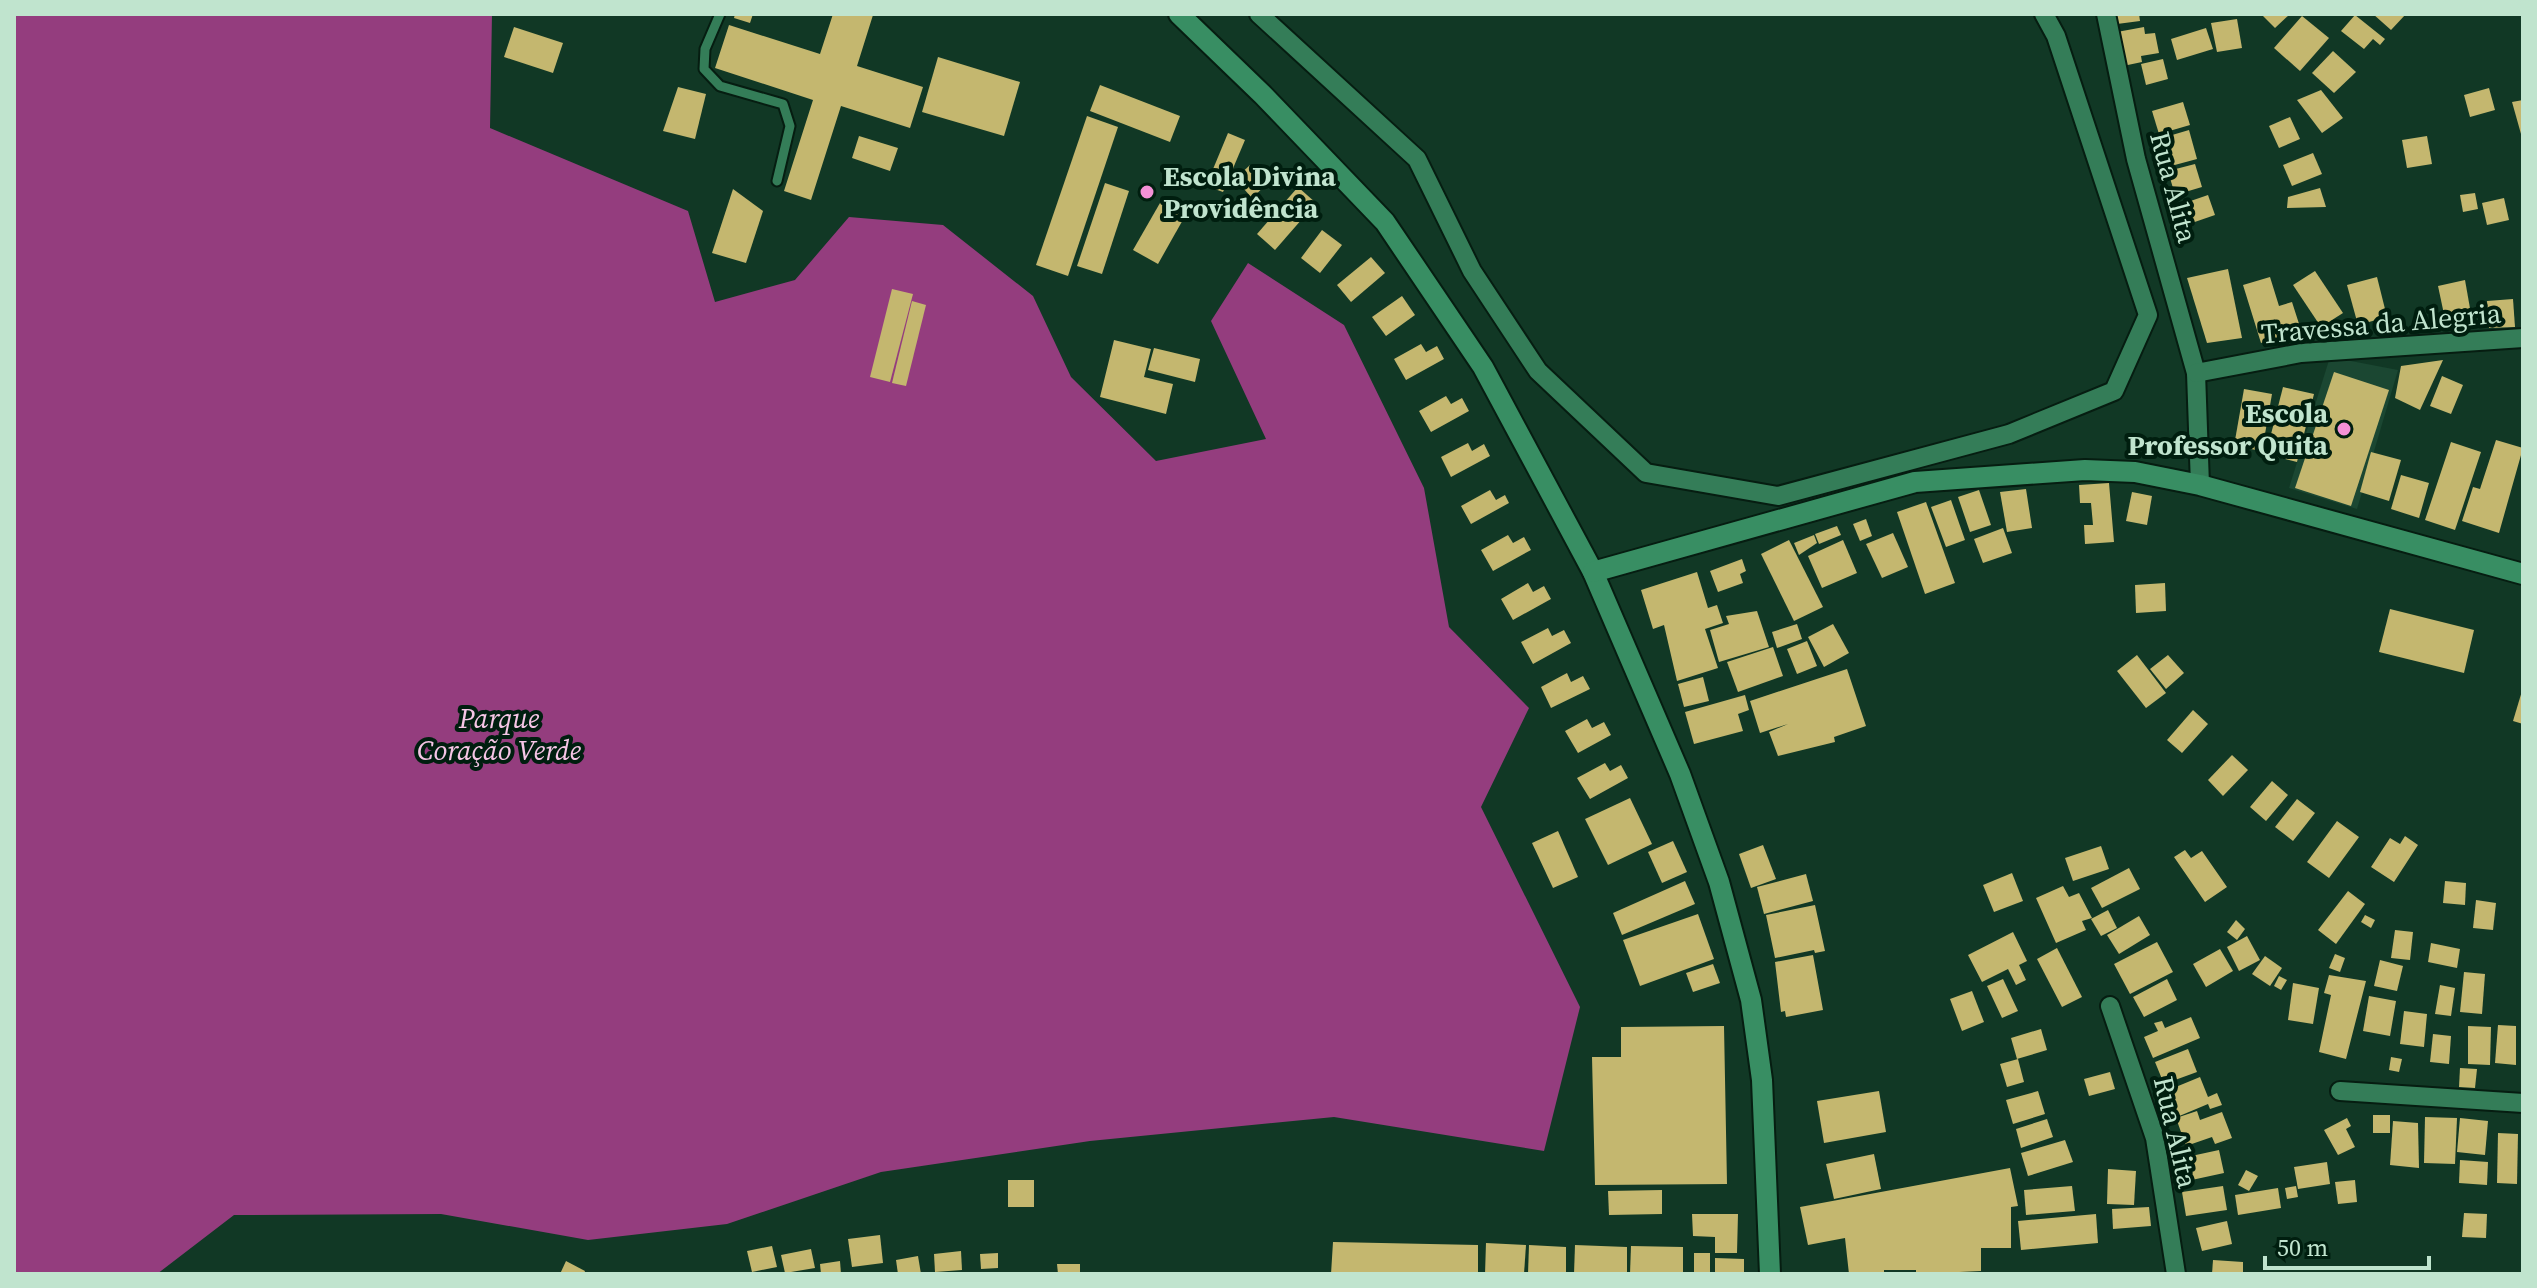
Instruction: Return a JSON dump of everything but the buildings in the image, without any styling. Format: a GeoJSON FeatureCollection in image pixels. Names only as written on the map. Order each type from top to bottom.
{"type":"FeatureCollection","features":[{"type":"Feature","properties":{"kind":"main road"},"geometry":{"type":"LineString","coordinates":[[1179,14],[1263,95],[1385,222],[1483,367],[1593,572],[1685,788],[1719,882],[1751,1000],[1762,1080],[1770,1274]]}},
{"type":"Feature","properties":{"kind":"main road"},"geometry":{"type":"LineString","coordinates":[[1593,572],[1915,482],[2085,470],[2135,472],[2200,485],[2523,574]]}},
{"type":"Feature","properties":{"kind":"street"},"geometry":{"type":"LineString","coordinates":[[1259,14],[1417,159],[1472,271],[1538,371],[1646,473],[1778,496],[2009,434],[2114,391],[2148,315],[2056,36],[2044,14]]}},
{"type":"Feature","properties":{"kind":"street","name":"Rua Alita"},"geometry":{"type":"LineString","coordinates":[[2106,14],[2136,159],[2196,373],[2200,485]]}},
{"type":"Feature","properties":{"kind":"street","name":"Travessa da Alegria"},"geometry":{"type":"LineString","coordinates":[[2196,373],[2301,353],[2523,338]]}},
{"type":"Feature","properties":{"kind":"street","name":"Rua Alita"},"geometry":{"type":"LineString","coordinates":[[2110,1006],[2155,1138],[2176,1274]]}},
{"type":"Feature","properties":{"kind":"street"},"geometry":{"type":"LineString","coordinates":[[2340,1091],[2523,1103]]}},
{"type":"Feature","properties":{"kind":"lane"},"geometry":{"type":"LineString","coordinates":[[720,14],[705,49],[704,69],[720,86],[783,104],[790,126],[777,181]]}},
{"type":"Feature","properties":{"kind":"shaded area","name":"Escola Professor Quita"},"geometry":{"type":"Polygon","coordinates":[[[2330,357],[2398,370],[2357,509],[2289,488],[2330,357]]]}},
{"type":"Feature","properties":{"kind":"green space","name":"Parque Coração Verde"},"geometry":{"type":"Polygon","coordinates":[[[14,14],[492,14],[490,128],[688,211],[715,302],[795,280],[849,217],[943,225],[1033,296],[1071,377],[1156,461],[1266,439],[1211,321],[1248,263],[1344,325],[1424,488],[1449,627],[1529,708],[1481,807],[1580,1007],[1544,1151],[1334,1117],[1090,1141],[881,1172],[727,1224],[588,1240],[441,1214],[234,1215],[157,1274],[14,1274],[14,14]]]}},
{"type":"Feature","properties":{"kind":"place","name":"Escola Divina Providência"},"geometry":{"type":"Point","coordinates":[1147,192]}},
{"type":"Feature","properties":{"kind":"place","name":"Escola Professor Quita"},"geometry":{"type":"Point","coordinates":[2344,429]}}]}
